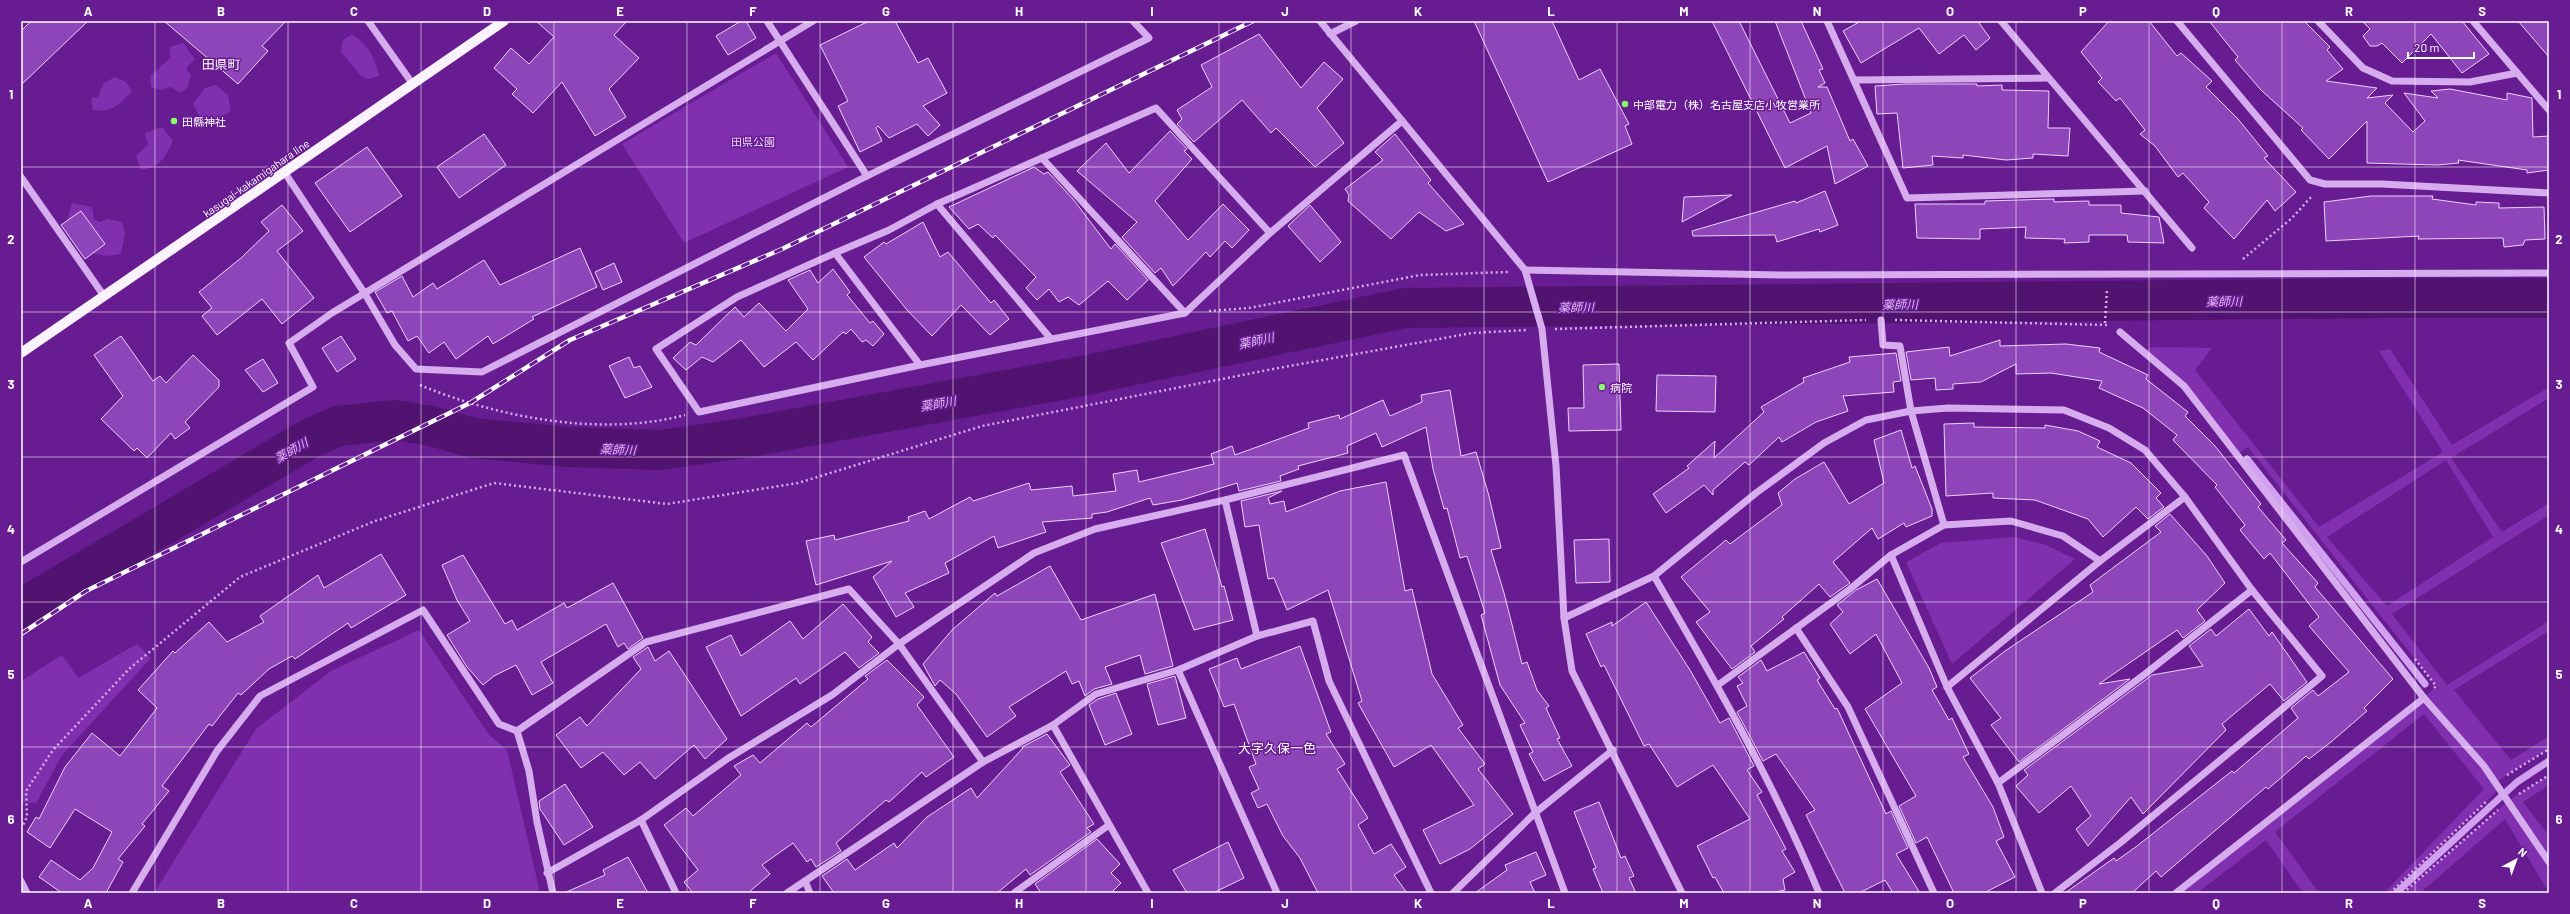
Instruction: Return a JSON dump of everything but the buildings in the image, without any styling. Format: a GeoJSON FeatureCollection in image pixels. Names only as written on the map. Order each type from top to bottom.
{"type":"FeatureCollection","features":[{"type":"Feature","properties":{"kind":"main road","name":"kasugai-kakamigahara line"},"geometry":{"type":"LineString","coordinates":[[21,353],[285,173],[412,83],[504,21]]}},
{"type":"Feature","properties":{"kind":"street"},"geometry":{"type":"LineString","coordinates":[[368,21],[412,83]]}},
{"type":"Feature","properties":{"kind":"street"},"geometry":{"type":"LineString","coordinates":[[767,21],[867,176]]}},
{"type":"Feature","properties":{"kind":"street"},"geometry":{"type":"LineString","coordinates":[[21,562],[313,388],[289,343],[332,313],[813,21]]}},
{"type":"Feature","properties":{"kind":"street"},"geometry":{"type":"LineString","coordinates":[[285,173],[365,294],[395,345],[416,369],[482,372],[867,176],[1149,38],[1133,21]]}},
{"type":"Feature","properties":{"kind":"street"},"geometry":{"type":"LineString","coordinates":[[1320,21],[1525,270],[1542,329],[1556,466],[1564,618],[1572,671],[1613,750],[1682,893]]}},
{"type":"Feature","properties":{"kind":"street"},"geometry":{"type":"LineString","coordinates":[[1330,34],[1356,21]]}},
{"type":"Feature","properties":{"kind":"street"},"geometry":{"type":"LineString","coordinates":[[1827,21],[1908,198],[2145,191]]}},
{"type":"Feature","properties":{"kind":"street"},"geometry":{"type":"LineString","coordinates":[[2001,21],[2046,78],[2145,191],[2192,248]]}},
{"type":"Feature","properties":{"kind":"street"},"geometry":{"type":"LineString","coordinates":[[2177,21],[2310,180],[2320,182],[2549,193]]}},
{"type":"Feature","properties":{"kind":"street"},"geometry":{"type":"LineString","coordinates":[[2318,21],[2363,68],[2392,81],[2470,82],[2517,73]]}},
{"type":"Feature","properties":{"kind":"street"},"geometry":{"type":"LineString","coordinates":[[2473,21],[2549,110]]}},
{"type":"Feature","properties":{"kind":"street"},"geometry":{"type":"LineString","coordinates":[[1855,80],[2046,78]]}},
{"type":"Feature","properties":{"kind":"street"},"geometry":{"type":"LineString","coordinates":[[1270,234],[1156,108],[937,204],[889,230],[737,297],[656,350],[699,412],[920,365],[1184,313],[1270,234],[1402,121]]}},
{"type":"Feature","properties":{"kind":"street"},"geometry":{"type":"LineString","coordinates":[[1042,158],[1184,313]]}},
{"type":"Feature","properties":{"kind":"street"},"geometry":{"type":"LineString","coordinates":[[21,177],[104,296]]}},
{"type":"Feature","properties":{"kind":"street"},"geometry":{"type":"LineString","coordinates":[[937,204],[1052,339]]}},
{"type":"Feature","properties":{"kind":"street"},"geometry":{"type":"LineString","coordinates":[[835,253],[920,365]]}},
{"type":"Feature","properties":{"kind":"street"},"geometry":{"type":"LineString","coordinates":[[1525,270],[1784,275],[2549,273]]}},
{"type":"Feature","properties":{"kind":"street"},"geometry":{"type":"LineString","coordinates":[[1881,320],[1883,345],[1900,346],[1911,411],[1944,525]]}},
{"type":"Feature","properties":{"kind":"street"},"geometry":{"type":"LineString","coordinates":[[2120,332],[2184,386],[2424,698],[2484,766],[2509,800],[2549,862]]}},
{"type":"Feature","properties":{"kind":"street"},"geometry":{"type":"LineString","coordinates":[[1564,618],[1654,576],[1750,498],[1824,442],[1866,420],[1911,411],[1948,408],[2064,410],[2109,428],[2145,450],[2185,497],[2252,590],[2322,676],[2120,843],[2055,893]]}},
{"type":"Feature","properties":{"kind":"street"},"geometry":{"type":"LineString","coordinates":[[547,873],[641,820],[727,759],[832,695],[899,644],[1034,552],[1095,529],[1224,500],[1404,455],[1565,893]]}},
{"type":"Feature","properties":{"kind":"street"},"geometry":{"type":"LineString","coordinates":[[1947,687],[2100,561],[2185,497]]}},
{"type":"Feature","properties":{"kind":"street"},"geometry":{"type":"LineString","coordinates":[[1224,500],[1257,636]]}},
{"type":"Feature","properties":{"kind":"street"},"geometry":{"type":"LineString","coordinates":[[1718,685],[1796,628],[1891,555],[1944,525],[2011,521],[2063,536],[2100,561]]}},
{"type":"Feature","properties":{"kind":"street"},"geometry":{"type":"LineString","coordinates":[[1891,555],[1947,687],[1998,783],[2042,893]]}},
{"type":"Feature","properties":{"kind":"street"},"geometry":{"type":"LineString","coordinates":[[1654,576],[1718,685],[1796,836],[1819,893]]}},
{"type":"Feature","properties":{"kind":"street"},"geometry":{"type":"LineString","coordinates":[[517,731],[646,642],[750,613],[849,589],[899,644],[983,762]]}},
{"type":"Feature","properties":{"kind":"street"},"geometry":{"type":"LineString","coordinates":[[1998,783],[2145,674],[2252,590]]}},
{"type":"Feature","properties":{"kind":"street"},"geometry":{"type":"LineString","coordinates":[[132,893],[217,750],[260,696],[423,610],[499,724],[517,731]]}},
{"type":"Feature","properties":{"kind":"street"},"geometry":{"type":"LineString","coordinates":[[787,893],[983,762],[1053,725],[1096,694],[1178,670],[1257,636],[1312,621],[1329,681],[1431,893]]}},
{"type":"Feature","properties":{"kind":"street"},"geometry":{"type":"LineString","coordinates":[[1796,628],[1848,707],[1934,893]]}},
{"type":"Feature","properties":{"kind":"street"},"geometry":{"type":"LineString","coordinates":[[1178,670],[1277,893]]}},
{"type":"Feature","properties":{"kind":"street"},"geometry":{"type":"LineString","coordinates":[[2176,893],[2424,698]]}},
{"type":"Feature","properties":{"kind":"street"},"geometry":{"type":"LineString","coordinates":[[1053,725],[1148,893]]}},
{"type":"Feature","properties":{"kind":"street"},"geometry":{"type":"LineString","coordinates":[[517,731],[530,771],[547,873],[553,893]]}},
{"type":"Feature","properties":{"kind":"street"},"geometry":{"type":"LineString","coordinates":[[1453,893],[1535,813],[1613,750]]}},
{"type":"Feature","properties":{"kind":"street"},"geometry":{"type":"LineString","coordinates":[[641,820],[676,893]]}},
{"type":"Feature","properties":{"kind":"street"},"geometry":{"type":"LineString","coordinates":[[1014,893],[1109,825]]}},
{"type":"Feature","properties":{"kind":"street"},"geometry":{"type":"LineString","coordinates":[[21,881],[24,891]]}},
{"type":"Feature","properties":{"kind":"street"},"geometry":{"type":"LineString","coordinates":[[805,881],[810,893]]}},
{"type":"Feature","properties":{"kind":"path"},"geometry":{"type":"LineString","coordinates":[[2225,275],[2292,218],[2309,200],[2320,182]]}},
{"type":"Feature","properties":{"kind":"path"},"geometry":{"type":"LineString","coordinates":[[1184,313],[1249,308],[1420,275],[1484,274],[1525,270]]}},
{"type":"Feature","properties":{"kind":"path"},"geometry":{"type":"LineString","coordinates":[[2105,323],[2108,275]]}},
{"type":"Feature","properties":{"kind":"path"},"geometry":{"type":"LineString","coordinates":[[21,829],[28,817],[26,791],[53,750],[129,669],[240,577],[375,521],[494,483],[667,504],[798,483],[982,426],[1273,369],[1472,333],[1542,329],[1881,320],[2105,323],[2120,332]]}},
{"type":"Feature","properties":{"kind":"path"},"geometry":{"type":"LineString","coordinates":[[416,369],[411,381],[470,404],[505,413],[622,426],[658,422],[699,412]]}},
{"type":"Feature","properties":{"kind":"path"},"geometry":{"type":"LineString","coordinates":[[2390,893],[2498,785],[2549,749]]}},
{"type":"Feature","properties":{"kind":"path"},"geometry":{"type":"LineString","coordinates":[[2403,893],[2509,800],[2549,775]]}},
{"type":"Feature","properties":{"kind":"green space"},"geometry":{"type":"Polygon","coordinates":[[[352,34],[367,47],[373,57],[379,76],[368,79],[360,75],[341,52],[343,40],[352,34]]]}},
{"type":"Feature","properties":{"kind":"green space"},"geometry":{"type":"Polygon","coordinates":[[[183,43],[195,59],[186,68],[191,75],[188,87],[180,93],[171,87],[160,90],[151,87],[150,76],[170,58],[170,47],[183,43]]]}},
{"type":"Feature","properties":{"kind":"green space","name":"田県公園"},"geometry":{"type":"Polygon","coordinates":[[[776,53],[848,167],[684,243],[622,144],[776,53]]]}},
{"type":"Feature","properties":{"kind":"green space"},"geometry":{"type":"Polygon","coordinates":[[[115,77],[126,82],[132,91],[124,100],[111,109],[100,111],[93,110],[91,98],[98,97],[104,83],[115,77]]]}},
{"type":"Feature","properties":{"kind":"green space"},"geometry":{"type":"Polygon","coordinates":[[[216,85],[228,95],[231,111],[210,123],[200,117],[193,104],[205,88],[216,85]]]}},
{"type":"Feature","properties":{"kind":"green space"},"geometry":{"type":"Polygon","coordinates":[[[162,127],[173,141],[161,161],[153,167],[141,170],[136,156],[148,145],[145,133],[162,127]]]}},
{"type":"Feature","properties":{"kind":"green space"},"geometry":{"type":"Polygon","coordinates":[[[72,203],[92,207],[94,219],[100,222],[108,219],[122,222],[125,233],[121,254],[106,256],[90,253],[67,221],[72,203]]]}},
{"type":"Feature","properties":{"kind":"green space"},"geometry":{"type":"Polygon","coordinates":[[[2153,347],[2212,348],[2195,370],[2319,527],[2443,452],[2379,351],[2390,349],[2452,445],[2549,387],[2549,398],[2451,458],[2502,532],[2549,503],[2549,515],[2392,614],[2447,685],[2549,621],[2549,631],[2454,690],[2511,760],[2549,736],[2549,749],[2496,782],[2500,788],[2390,893],[2384,893],[2484,789],[2424,714],[2275,832],[2319,893],[2303,893],[2266,840],[2197,893],[2176,893],[2424,698],[2436,686],[2248,447],[2238,454],[2184,386],[2143,351],[2153,347]],[[2446,460],[2327,537],[2387,606],[2493,537],[2446,460]]]}},
{"type":"Feature","properties":{"kind":"green space"},"geometry":{"type":"Polygon","coordinates":[[[2013,537],[2046,545],[2075,559],[1952,664],[1906,562],[1941,543],[2013,537]]]}},
{"type":"Feature","properties":{"kind":"green space"},"geometry":{"type":"Polygon","coordinates":[[[419,630],[489,735],[507,750],[540,893],[154,893],[256,729],[331,671],[419,630]]]}},
{"type":"Feature","properties":{"kind":"green space"},"geometry":{"type":"Polygon","coordinates":[[[137,644],[151,658],[62,755],[36,803],[21,802],[21,681],[62,655],[78,678],[137,644]]]}},
{"type":"Feature","properties":{"kind":"green space"},"geometry":{"type":"Polygon","coordinates":[[[2549,775],[2549,785],[2523,802],[2549,836],[2549,855],[2546,857],[2549,862],[2549,893],[2505,819],[2420,893],[2403,893],[2509,800],[2549,775]]]}},
{"type":"Feature","properties":{"kind":"waterway","name":"薬師川"},"geometry":{"type":"LineString","coordinates":[[21,609],[309,439],[338,426],[395,420],[432,426],[473,438],[569,447],[661,450],[744,438],[1077,377],[1405,308],[2384,298],[2549,298]]}},
{"type":"Feature","properties":{"kind":"waterway"},"geometry":{"type":"LineString","coordinates":[[2247,459],[2425,684]]}},
{"type":"Feature","properties":{"kind":"waterway"},"geometry":{"type":"LineString","coordinates":[[2396,893],[2517,782],[2549,761]]}},
{"type":"Feature","properties":{"kind":"railway"},"geometry":{"type":"LineString","coordinates":[[21,634],[86,591],[470,403],[570,340],[782,249],[1253,21]]}},
{"type":"Feature","properties":{"kind":"place","name":"中部電力（株）名古屋支店小牧営業所"},"geometry":{"type":"Point","coordinates":[1625,104]}},
{"type":"Feature","properties":{"kind":"place","name":"田縣神社"},"geometry":{"type":"Point","coordinates":[174,121]}},
{"type":"Feature","properties":{"kind":"place","name":"病院"},"geometry":{"type":"Point","coordinates":[1602,387]}},
{"type":"Feature","properties":{"kind":"district","name":"田県町"},"geometry":{"type":"Point","coordinates":[221,64]}},
{"type":"Feature","properties":{"kind":"district","name":"大字久保一色"},"geometry":{"type":"Point","coordinates":[1277,748]}}]}
